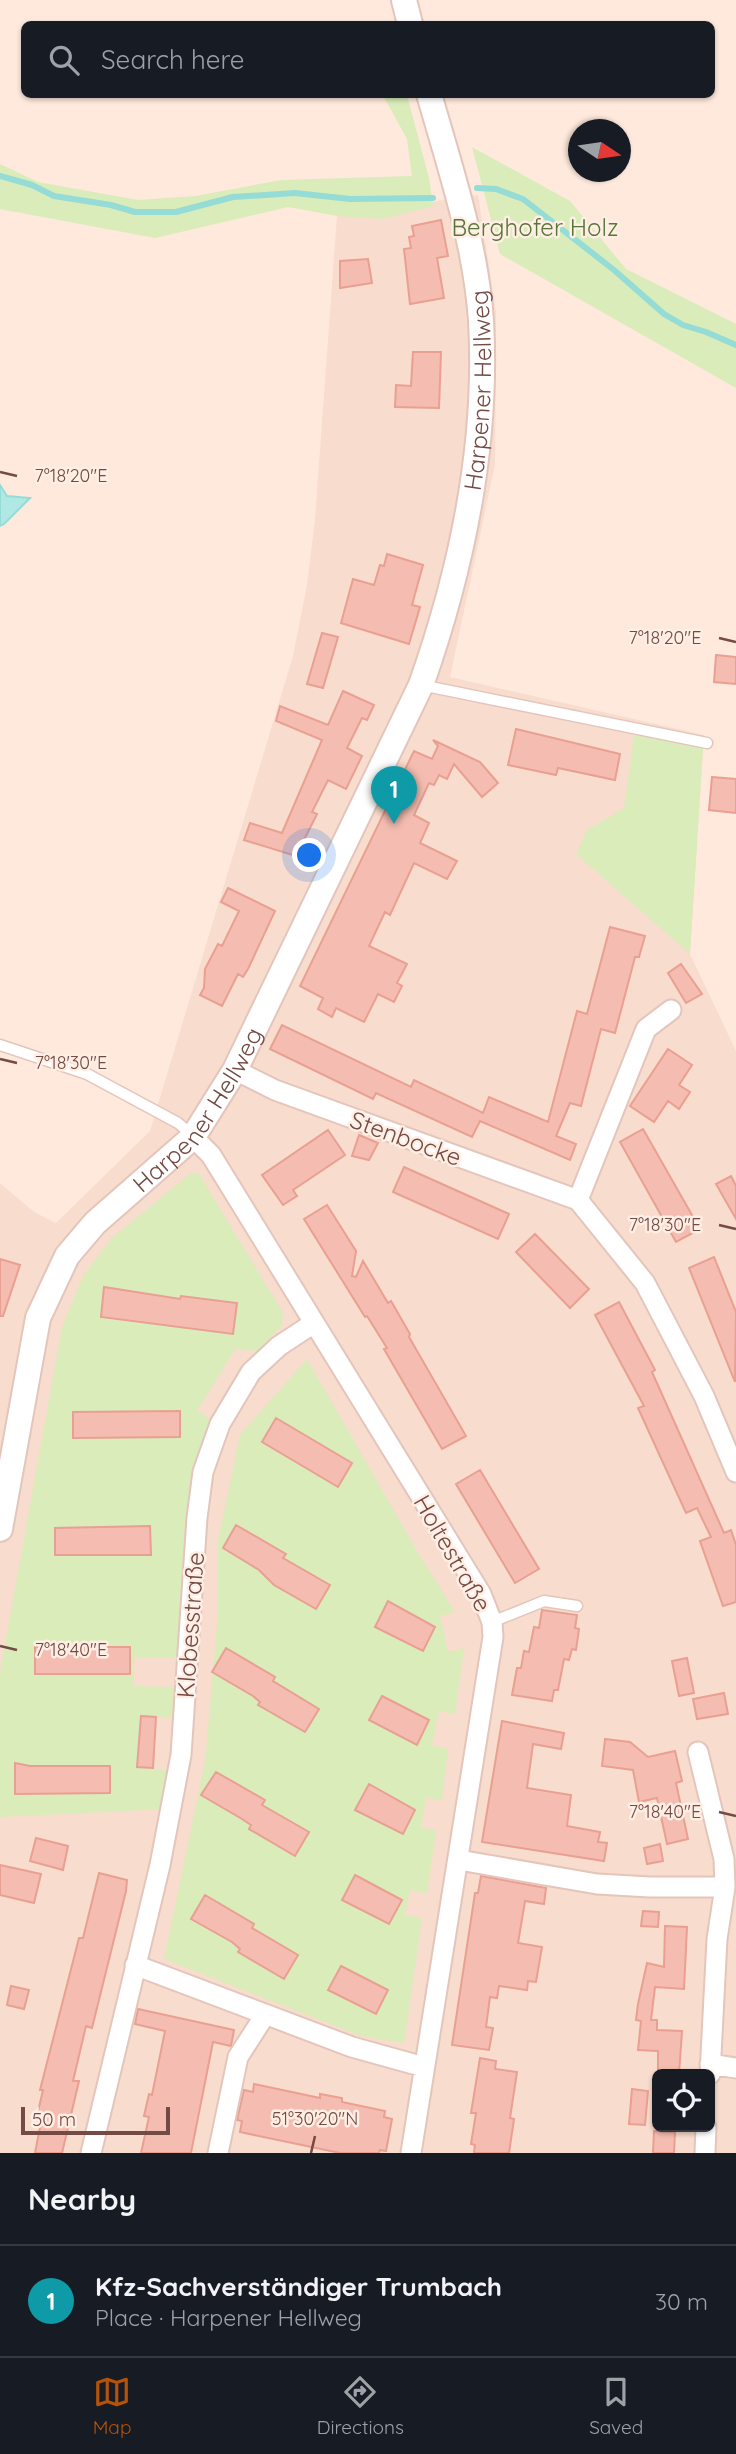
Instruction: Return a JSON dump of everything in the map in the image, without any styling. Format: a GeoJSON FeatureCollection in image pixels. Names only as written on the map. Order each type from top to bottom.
{"type":"FeatureCollection","features":[{"type":"Feature","properties":{"kind":"street"},"geometry":{"type":"LineString","coordinates":[[404,0],[409,21]]}},
{"type":"Feature","properties":{"kind":"street","name":"Harpener Hellweg"},"geometry":{"type":"LineString","coordinates":[[0,1529],[38,1318],[67,1256],[96,1223],[193,1137],[235,1070],[421,685],[435,645],[462,547],[481,423],[481,321],[464,218],[430,98]]}},
{"type":"Feature","properties":{"kind":"street"},"geometry":{"type":"LineString","coordinates":[[671,1010],[646,1029],[578,1200],[645,1283],[704,1396],[736,1472]]}},
{"type":"Feature","properties":{"kind":"street","name":"Stenbocke"},"geometry":{"type":"LineString","coordinates":[[235,1070],[282,1093],[578,1200]]}},
{"type":"Feature","properties":{"kind":"street","name":"Holtestraße"},"geometry":{"type":"LineString","coordinates":[[193,1137],[211,1155],[481,1594],[492,1622],[493,1637],[459,1860],[411,2153]]}},
{"type":"Feature","properties":{"kind":"street","name":"Klobesstraße"},"geometry":{"type":"LineString","coordinates":[[91,2153],[160,1865],[182,1746],[197,1518],[203,1472],[220,1424],[251,1372],[279,1346],[314,1323]]}},
{"type":"Feature","properties":{"kind":"street"},"geometry":{"type":"LineString","coordinates":[[698,1752],[723,1859],[725,1886],[717,1939],[710,2069],[736,2068]]}},
{"type":"Feature","properties":{"kind":"street"},"geometry":{"type":"LineString","coordinates":[[459,1860],[597,1884],[650,1887],[725,1886]]}},
{"type":"Feature","properties":{"kind":"street"},"geometry":{"type":"LineString","coordinates":[[135,1965],[352,2047],[424,2067]]}},
{"type":"Feature","properties":{"kind":"street"},"geometry":{"type":"LineString","coordinates":[[218,2153],[238,2057],[265,2015]]}},
{"type":"Feature","properties":{"kind":"street"},"geometry":{"type":"LineString","coordinates":[[705,2153],[706,2132]]}},
{"type":"Feature","properties":{"kind":"lane"},"geometry":{"type":"LineString","coordinates":[[421,685],[707,743]]}},
{"type":"Feature","properties":{"kind":"lane"},"geometry":{"type":"LineString","coordinates":[[0,1045],[87,1074],[178,1123],[193,1137]]}},
{"type":"Feature","properties":{"kind":"lane"},"geometry":{"type":"LineString","coordinates":[[492,1622],[544,1601],[578,1606]]}},
{"type":"Feature","properties":{"kind":"shaded area"},"geometry":{"type":"Polygon","coordinates":[[[478,195],[496,312],[495,464],[450,677],[704,735],[690,954],[736,1051],[736,2153],[0,2153],[0,1183],[34,1212],[56,1223],[150,1131],[293,656],[307,585],[315,519],[337,216],[478,195]]]}},
{"type":"Feature","properties":{"kind":"green space"},"geometry":{"type":"Polygon","coordinates":[[[408,98],[429,178],[433,206],[382,219],[337,216],[288,207],[155,238],[0,209],[0,164],[38,182],[138,200],[196,196],[281,180],[412,176],[407,139],[385,99],[408,98]]]}},
{"type":"Feature","properties":{"kind":"green space","name":"Berghofer Holz"},"geometry":{"type":"Polygon","coordinates":[[[472,147],[570,201],[626,269],[736,324],[736,388],[500,254],[472,147]]]}},
{"type":"Feature","properties":{"kind":"green space"},"geometry":{"type":"Polygon","coordinates":[[[634,735],[703,747],[690,954],[576,854],[587,830],[624,808],[634,735]]]}},
{"type":"Feature","properties":{"kind":"green space"},"geometry":{"type":"Polygon","coordinates":[[[191,1173],[199,1174],[283,1313],[282,1326],[257,1351],[235,1349],[197,1411],[211,1420],[190,1485],[177,1657],[134,1657],[134,1686],[175,1687],[175,1718],[141,1717],[137,1766],[170,1771],[166,1809],[0,1817],[0,1672],[62,1327],[84,1274],[112,1238],[191,1173]]]}},
{"type":"Feature","properties":{"kind":"green space"},"geometry":{"type":"Polygon","coordinates":[[[307,1359],[455,1612],[440,1616],[448,1652],[464,1648],[455,1714],[439,1711],[432,1745],[448,1749],[442,1800],[426,1798],[421,1827],[436,1831],[427,1893],[410,1890],[405,1915],[422,1918],[404,2043],[361,2036],[164,1959],[205,1762],[218,1613],[218,1540],[240,1435],[307,1359]]]}},
{"type":"Feature","properties":{"kind":"water"},"geometry":{"type":"Polygon","coordinates":[[[0,485],[7,496],[30,498],[0,526],[0,485]]]}},
{"type":"Feature","properties":{"kind":"building"},"geometry":{"type":"Polygon","coordinates":[[[441,220],[448,256],[437,258],[444,298],[410,304],[404,249],[411,248],[409,237],[414,236],[412,226],[441,220]]]}},
{"type":"Feature","properties":{"kind":"building"},"geometry":{"type":"Polygon","coordinates":[[[368,259],[372,283],[340,288],[340,261],[368,259]]]}},
{"type":"Feature","properties":{"kind":"building"},"geometry":{"type":"Polygon","coordinates":[[[413,352],[441,352],[439,408],[395,407],[396,385],[411,386],[413,352]]]}},
{"type":"Feature","properties":{"kind":"building"},"geometry":{"type":"Polygon","coordinates":[[[387,554],[423,565],[412,605],[420,607],[409,644],[341,623],[353,579],[374,585],[380,565],[384,566],[387,554]]]}},
{"type":"Feature","properties":{"kind":"building"},"geometry":{"type":"Polygon","coordinates":[[[322,633],[338,637],[323,688],[307,684],[322,633]]]}},
{"type":"Feature","properties":{"kind":"building"},"geometry":{"type":"Polygon","coordinates":[[[716,655],[736,657],[736,684],[714,682],[716,655]]]}},
{"type":"Feature","properties":{"kind":"building"},"geometry":{"type":"Polygon","coordinates":[[[343,691],[374,705],[367,720],[362,718],[347,748],[362,756],[346,789],[328,780],[312,812],[317,814],[296,856],[244,840],[250,823],[282,833],[322,740],[276,721],[280,706],[328,725],[343,691]]]}},
{"type":"Feature","properties":{"kind":"building"},"geometry":{"type":"Polygon","coordinates":[[[516,729],[620,754],[615,780],[558,768],[556,775],[508,765],[516,729]]]}},
{"type":"Feature","properties":{"kind":"building"},"geometry":{"type":"Polygon","coordinates":[[[433,740],[480,762],[498,783],[482,797],[454,764],[447,779],[439,775],[434,785],[429,783],[414,815],[429,823],[420,843],[457,861],[447,879],[414,863],[390,915],[385,912],[369,946],[407,964],[397,983],[402,986],[394,1002],[378,994],[364,1022],[336,1008],[332,1017],[318,1009],[323,998],[300,986],[414,751],[432,759],[438,746],[433,740]]]}},
{"type":"Feature","properties":{"kind":"building"},"geometry":{"type":"Polygon","coordinates":[[[712,777],[736,779],[736,813],[709,810],[712,777]]]}},
{"type":"Feature","properties":{"kind":"building"},"geometry":{"type":"Polygon","coordinates":[[[228,888],[275,911],[248,969],[243,977],[238,974],[222,1006],[200,995],[204,988],[205,969],[218,944],[222,946],[239,911],[221,902],[228,888]]]}},
{"type":"Feature","properties":{"kind":"building"},"geometry":{"type":"Polygon","coordinates":[[[610,927],[645,936],[639,957],[635,957],[615,1033],[601,1029],[581,1106],[570,1103],[556,1136],[576,1144],[570,1160],[480,1121],[472,1137],[376,1093],[373,1099],[270,1049],[282,1025],[411,1087],[414,1080],[483,1113],[489,1097],[548,1122],[577,1011],[587,1014],[610,927]]]}},
{"type":"Feature","properties":{"kind":"building"},"geometry":{"type":"Polygon","coordinates":[[[681,964],[702,994],[686,1003],[668,973],[681,964]]]}},
{"type":"Feature","properties":{"kind":"building"},"geometry":{"type":"Polygon","coordinates":[[[668,1049],[692,1065],[679,1085],[690,1092],[679,1109],[668,1101],[654,1122],[630,1106],[668,1049]]]}},
{"type":"Feature","properties":{"kind":"building"},"geometry":{"type":"Polygon","coordinates":[[[643,1129],[700,1229],[676,1242],[620,1142],[643,1129]]]}},
{"type":"Feature","properties":{"kind":"building"},"geometry":{"type":"Polygon","coordinates":[[[328,1130],[345,1155],[293,1190],[297,1196],[283,1205],[262,1175],[328,1130]]]}},
{"type":"Feature","properties":{"kind":"building"},"geometry":{"type":"Polygon","coordinates":[[[359,1135],[378,1143],[369,1160],[352,1156],[359,1135]]]}},
{"type":"Feature","properties":{"kind":"building"},"geometry":{"type":"Polygon","coordinates":[[[404,1167],[509,1214],[498,1239],[393,1192],[404,1167]]]}},
{"type":"Feature","properties":{"kind":"building"},"geometry":{"type":"Polygon","coordinates":[[[731,1176],[736,1186],[736,1219],[716,1184],[731,1176]]]}},
{"type":"Feature","properties":{"kind":"building"},"geometry":{"type":"Polygon","coordinates":[[[327,1205],[356,1251],[352,1276],[356,1277],[363,1261],[388,1303],[391,1301],[466,1436],[442,1449],[384,1349],[387,1348],[304,1219],[327,1205]]]}},
{"type":"Feature","properties":{"kind":"building"},"geometry":{"type":"Polygon","coordinates":[[[535,1234],[589,1289],[570,1308],[516,1252],[535,1234]]]}},
{"type":"Feature","properties":{"kind":"building"},"geometry":{"type":"Polygon","coordinates":[[[714,1257],[736,1312],[735,1382],[689,1268],[714,1257]]]}},
{"type":"Feature","properties":{"kind":"building"},"geometry":{"type":"Polygon","coordinates":[[[0,1259],[20,1265],[3,1316],[0,1316],[0,1259]]]}},
{"type":"Feature","properties":{"kind":"building"},"geometry":{"type":"Polygon","coordinates":[[[104,1287],[180,1299],[181,1296],[237,1303],[233,1334],[101,1317],[104,1287]]]}},
{"type":"Feature","properties":{"kind":"building"},"geometry":{"type":"Polygon","coordinates":[[[619,1302],[655,1370],[652,1372],[724,1533],[731,1530],[736,1545],[736,1602],[723,1606],[700,1541],[711,1537],[697,1508],[686,1513],[638,1408],[644,1406],[595,1315],[619,1302]]]}},
{"type":"Feature","properties":{"kind":"building"},"geometry":{"type":"Polygon","coordinates":[[[180,1411],[180,1437],[73,1438],[73,1412],[180,1411]]]}},
{"type":"Feature","properties":{"kind":"building"},"geometry":{"type":"Polygon","coordinates":[[[276,1418],[352,1463],[338,1487],[262,1442],[276,1418]]]}},
{"type":"Feature","properties":{"kind":"building"},"geometry":{"type":"Polygon","coordinates":[[[480,1470],[539,1569],[515,1583],[456,1484],[480,1470]]]}},
{"type":"Feature","properties":{"kind":"building"},"geometry":{"type":"Polygon","coordinates":[[[236,1525],[286,1554],[283,1558],[330,1585],[316,1609],[274,1585],[259,1570],[223,1548],[236,1525]]]}},
{"type":"Feature","properties":{"kind":"building"},"geometry":{"type":"Polygon","coordinates":[[[150,1526],[151,1555],[55,1555],[55,1528],[150,1526]]]}},
{"type":"Feature","properties":{"kind":"building"},"geometry":{"type":"Polygon","coordinates":[[[388,1601],[435,1627],[423,1651],[375,1627],[388,1601]]]}},
{"type":"Feature","properties":{"kind":"building"},"geometry":{"type":"Polygon","coordinates":[[[542,1610],[577,1615],[575,1628],[579,1629],[576,1650],[572,1649],[569,1660],[564,1659],[558,1690],[554,1690],[552,1701],[512,1695],[517,1668],[521,1668],[524,1651],[529,1652],[534,1627],[539,1628],[542,1610]]]}},
{"type":"Feature","properties":{"kind":"building"},"geometry":{"type":"Polygon","coordinates":[[[35,1647],[130,1647],[130,1674],[35,1674],[35,1647]]]}},
{"type":"Feature","properties":{"kind":"building"},"geometry":{"type":"Polygon","coordinates":[[[226,1648],[275,1677],[273,1681],[319,1709],[305,1732],[258,1705],[260,1702],[253,1696],[212,1672],[226,1648]]]}},
{"type":"Feature","properties":{"kind":"building"},"geometry":{"type":"Polygon","coordinates":[[[687,1658],[694,1693],[679,1696],[672,1661],[687,1658]]]}},
{"type":"Feature","properties":{"kind":"building"},"geometry":{"type":"Polygon","coordinates":[[[724,1693],[728,1714],[697,1719],[693,1699],[724,1693]]]}},
{"type":"Feature","properties":{"kind":"building"},"geometry":{"type":"Polygon","coordinates":[[[382,1696],[429,1720],[417,1745],[369,1720],[382,1696]]]}},
{"type":"Feature","properties":{"kind":"building"},"geometry":{"type":"Polygon","coordinates":[[[141,1716],[156,1717],[153,1768],[137,1767],[141,1716]]]}},
{"type":"Feature","properties":{"kind":"building"},"geometry":{"type":"Polygon","coordinates":[[[502,1721],[564,1733],[561,1749],[533,1744],[527,1788],[571,1795],[567,1826],[600,1832],[598,1842],[607,1843],[604,1861],[482,1842],[502,1721]]]}},
{"type":"Feature","properties":{"kind":"building"},"geometry":{"type":"Polygon","coordinates":[[[605,1739],[630,1742],[648,1757],[675,1751],[682,1781],[676,1783],[688,1839],[667,1844],[657,1798],[639,1802],[633,1770],[602,1766],[605,1739]]]}},
{"type":"Feature","properties":{"kind":"building"},"geometry":{"type":"Polygon","coordinates":[[[15,1763],[30,1766],[110,1766],[110,1793],[15,1794],[15,1763]]]}},
{"type":"Feature","properties":{"kind":"building"},"geometry":{"type":"Polygon","coordinates":[[[216,1772],[265,1800],[262,1805],[309,1832],[295,1856],[249,1829],[251,1825],[201,1795],[216,1772]]]}},
{"type":"Feature","properties":{"kind":"building"},"geometry":{"type":"Polygon","coordinates":[[[369,1784],[415,1810],[403,1834],[355,1810],[369,1784]]]}},
{"type":"Feature","properties":{"kind":"building"},"geometry":{"type":"Polygon","coordinates":[[[36,1838],[68,1846],[63,1870],[30,1861],[36,1838]]]}},
{"type":"Feature","properties":{"kind":"building"},"geometry":{"type":"Polygon","coordinates":[[[660,1844],[663,1861],[647,1864],[644,1848],[660,1844]]]}},
{"type":"Feature","properties":{"kind":"building"},"geometry":{"type":"Polygon","coordinates":[[[0,1865],[41,1874],[34,1903],[0,1895],[0,1865]]]}},
{"type":"Feature","properties":{"kind":"building"},"geometry":{"type":"Polygon","coordinates":[[[99,1873],[127,1880],[126,1891],[92,2028],[86,2026],[73,2081],[79,2081],[62,2153],[35,2153],[42,2117],[37,2116],[43,2090],[40,2090],[79,1938],[83,1938],[99,1873]]]}},
{"type":"Feature","properties":{"kind":"building"},"geometry":{"type":"Polygon","coordinates":[[[355,1875],[402,1900],[389,1924],[342,1900],[355,1875]]]}},
{"type":"Feature","properties":{"kind":"building"},"geometry":{"type":"Polygon","coordinates":[[[481,1876],[546,1888],[544,1904],[525,1901],[518,1943],[542,1947],[536,1982],[528,1981],[527,1990],[499,1986],[497,1998],[490,1997],[486,2027],[493,2028],[489,2050],[452,2045],[475,1893],[478,1893],[481,1876]]]}},
{"type":"Feature","properties":{"kind":"building"},"geometry":{"type":"Polygon","coordinates":[[[205,1895],[254,1924],[252,1928],[298,1955],[284,1979],[238,1952],[240,1949],[232,1942],[191,1919],[205,1895]]]}},
{"type":"Feature","properties":{"kind":"building"},"geometry":{"type":"Polygon","coordinates":[[[643,1911],[659,1912],[658,1927],[641,1926],[643,1911]]]}},
{"type":"Feature","properties":{"kind":"building"},"geometry":{"type":"Polygon","coordinates":[[[665,1926],[687,1927],[684,1989],[655,1987],[651,2020],[657,2020],[657,2030],[682,2031],[679,2069],[658,2069],[658,2051],[638,2050],[641,2021],[636,2020],[647,1963],[664,1967],[665,1926]]]}},
{"type":"Feature","properties":{"kind":"building"},"geometry":{"type":"Polygon","coordinates":[[[341,1966],[388,1990],[376,2014],[328,1990],[341,1966]]]}},
{"type":"Feature","properties":{"kind":"building"},"geometry":{"type":"Polygon","coordinates":[[[11,1986],[29,1990],[24,2009],[7,2005],[11,1986]]]}},
{"type":"Feature","properties":{"kind":"building"},"geometry":{"type":"Polygon","coordinates":[[[138,2009],[234,2030],[231,2046],[213,2042],[191,2153],[141,2153],[149,2117],[144,2116],[149,2094],[152,2095],[165,2031],[135,2024],[138,2009]]]}},
{"type":"Feature","properties":{"kind":"building"},"geometry":{"type":"Polygon","coordinates":[[[480,2058],[496,2061],[495,2069],[517,2072],[510,2118],[514,2119],[509,2153],[474,2153],[475,2145],[471,2144],[476,2113],[471,2113],[480,2058]]]}},
{"type":"Feature","properties":{"kind":"building"},"geometry":{"type":"Polygon","coordinates":[[[254,2084],[320,2098],[320,2094],[342,2098],[342,2102],[385,2111],[384,2117],[392,2119],[386,2151],[340,2153],[240,2132],[242,2121],[237,2120],[244,2090],[253,2092],[254,2084]]]}},
{"type":"Feature","properties":{"kind":"building"},"geometry":{"type":"Polygon","coordinates":[[[632,2089],[648,2091],[645,2125],[629,2124],[632,2089]]]}},
{"type":"Feature","properties":{"kind":"building"},"geometry":{"type":"Polygon","coordinates":[[[654,2132],[675,2132],[674,2153],[653,2153],[654,2132]]]}},
{"type":"Feature","properties":{"kind":"waterway"},"geometry":{"type":"LineString","coordinates":[[0,176],[32,185],[54,196],[111,205],[135,212],[176,212],[233,197],[295,193],[350,199],[433,198]]}},
{"type":"Feature","properties":{"kind":"waterway"},"geometry":{"type":"LineString","coordinates":[[477,188],[496,189],[523,199],[614,270],[664,314],[683,325],[736,345]]}},
{"type":"Feature","properties":{"kind":"place","name":"Kfz-Sachverständiger Trumbach"},"geometry":{"type":"Point","coordinates":[394,824]}}]}
